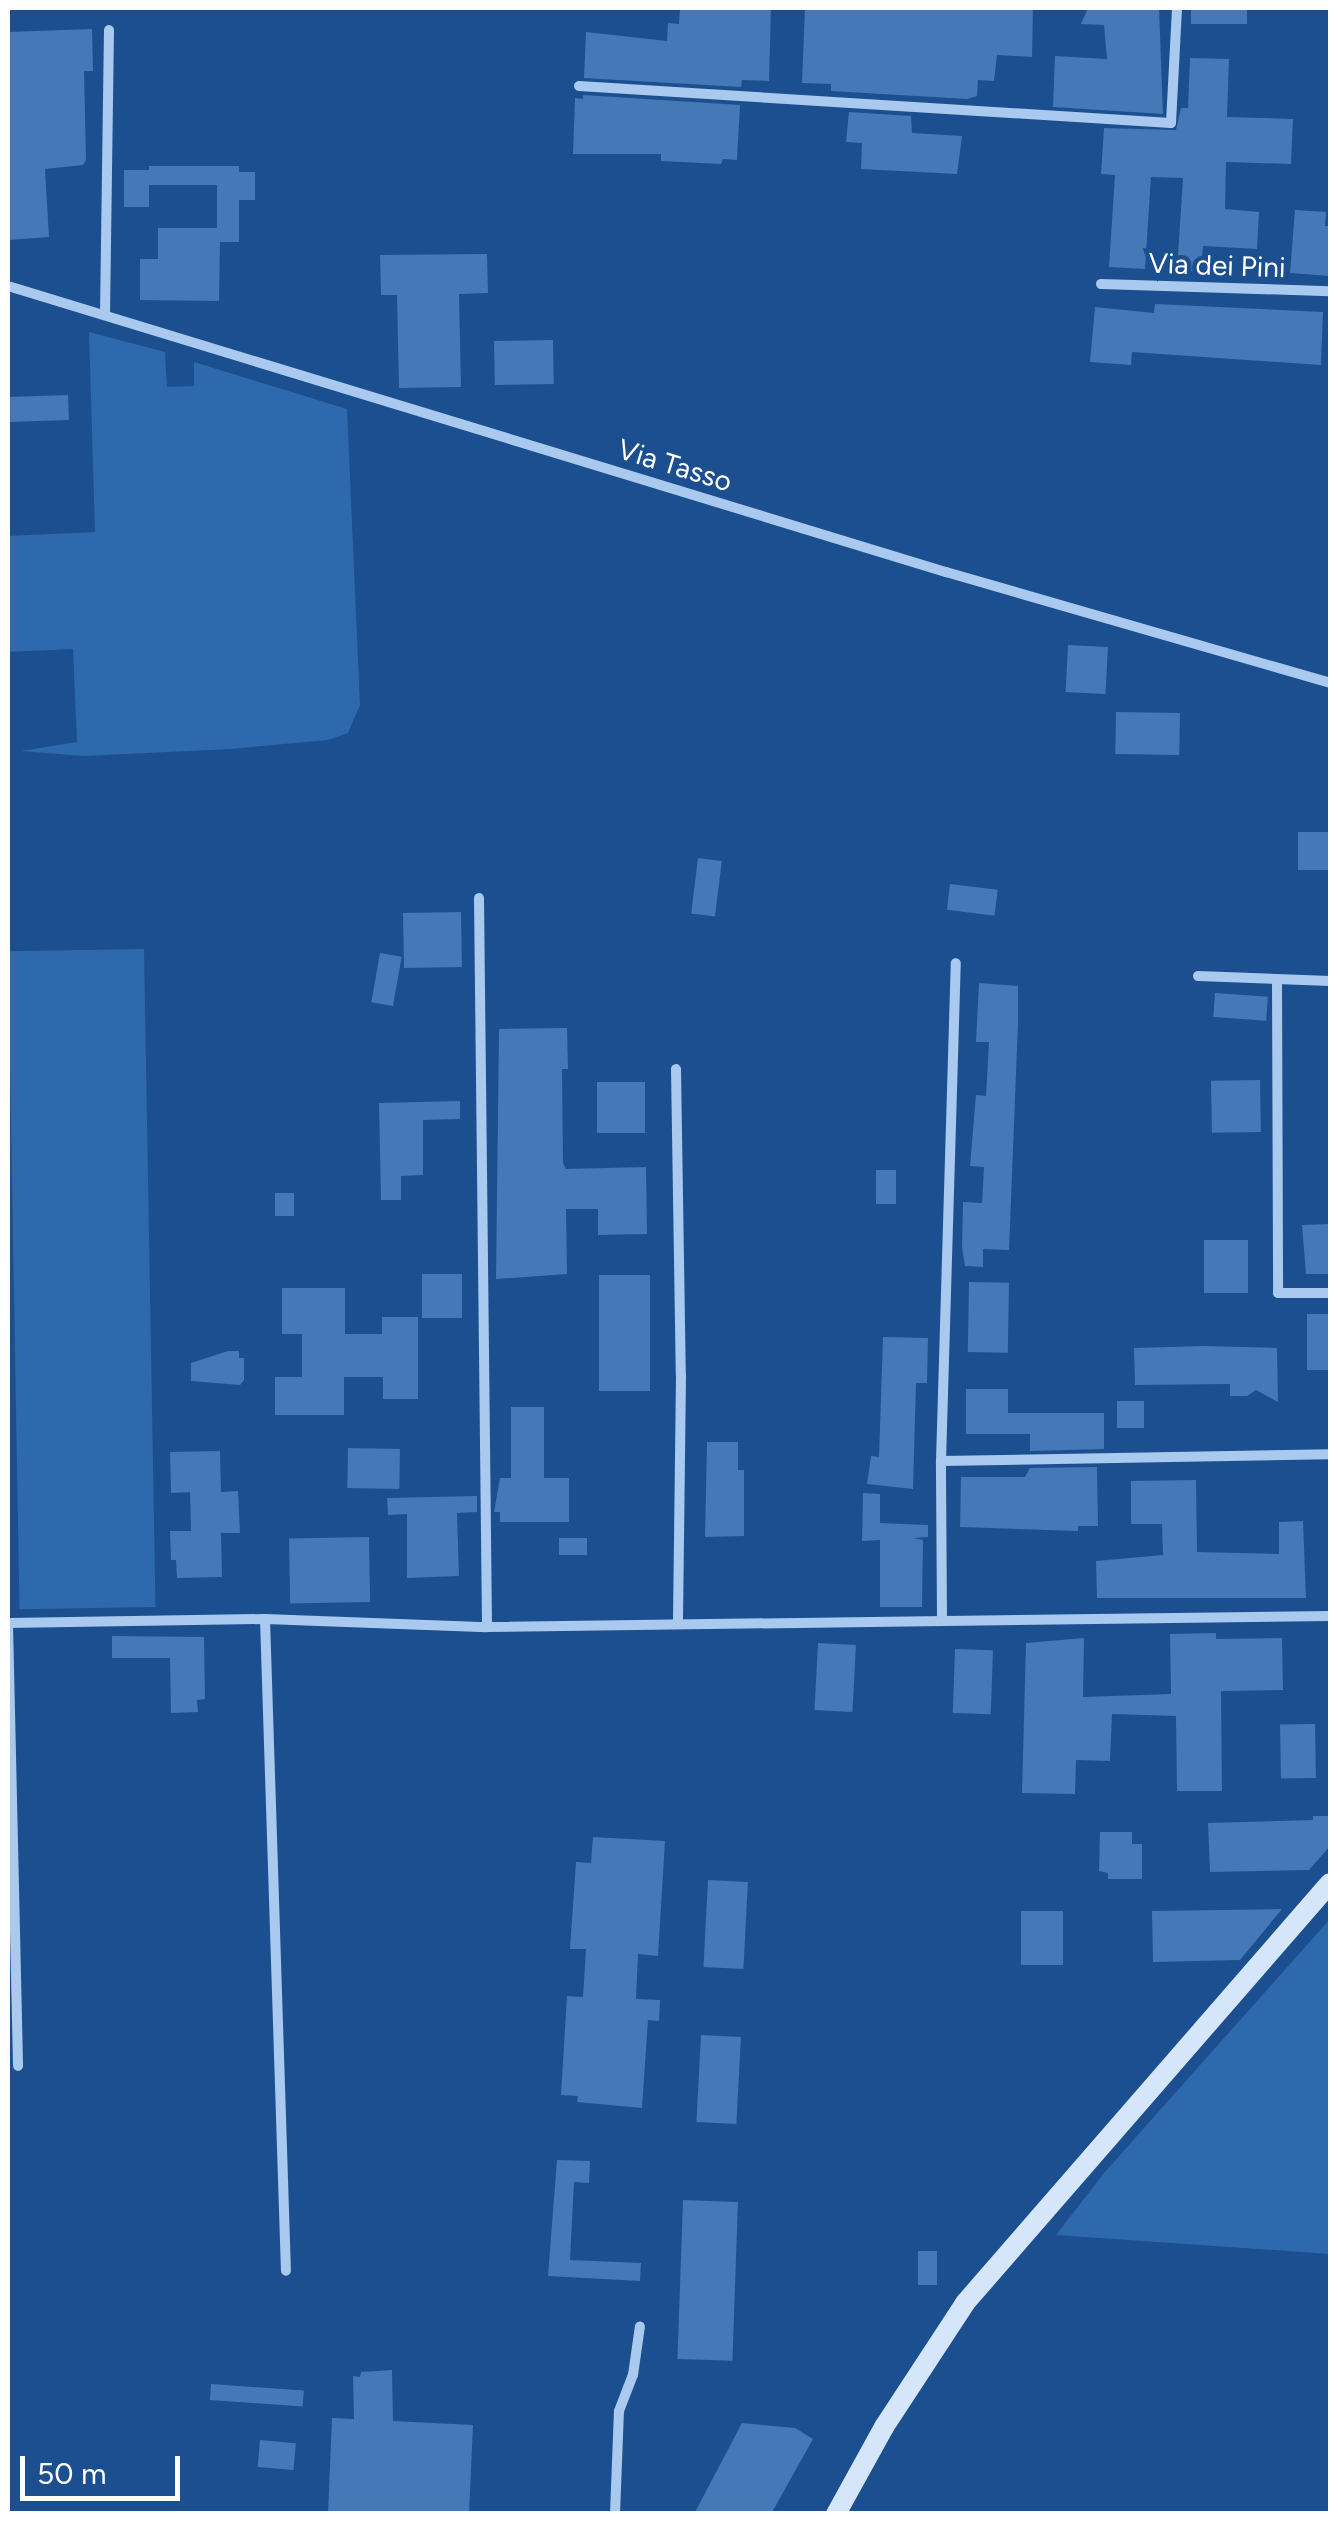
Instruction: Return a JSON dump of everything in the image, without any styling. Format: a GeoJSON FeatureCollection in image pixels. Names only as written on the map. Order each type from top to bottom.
{"type":"FeatureCollection","features":[{"type":"Feature","properties":{"kind":"street"},"geometry":{"type":"LineString","coordinates":[[579,86],[1171,122],[1177,8]]}},
{"type":"Feature","properties":{"kind":"street"},"geometry":{"type":"LineString","coordinates":[[105,315],[108,30]]}},
{"type":"Feature","properties":{"kind":"street","name":"Via dei Pini"},"geometry":{"type":"LineString","coordinates":[[1101,284],[1330,292]]}},
{"type":"Feature","properties":{"kind":"street","name":"Via Tasso"},"geometry":{"type":"LineString","coordinates":[[8,286],[927,566],[1330,683]]}},
{"type":"Feature","properties":{"kind":"street"},"geometry":{"type":"LineString","coordinates":[[480,898],[487,1627]]}},
{"type":"Feature","properties":{"kind":"street"},"geometry":{"type":"LineString","coordinates":[[942,1618],[941,1461],[956,963]]}},
{"type":"Feature","properties":{"kind":"street"},"geometry":{"type":"LineString","coordinates":[[1198,976],[1330,981]]}},
{"type":"Feature","properties":{"kind":"street"},"geometry":{"type":"LineString","coordinates":[[1278,980],[1278,1293],[1330,1294]]}},
{"type":"Feature","properties":{"kind":"street"},"geometry":{"type":"LineString","coordinates":[[676,1069],[681,1375],[678,1623]]}},
{"type":"Feature","properties":{"kind":"street"},"geometry":{"type":"LineString","coordinates":[[941,1461],[1330,1454]]}},
{"type":"Feature","properties":{"kind":"street"},"geometry":{"type":"LineString","coordinates":[[18,2066],[8,1624],[266,1619],[487,1627],[942,1618],[1330,1616]]}},
{"type":"Feature","properties":{"kind":"street"},"geometry":{"type":"LineString","coordinates":[[266,1619],[286,2271]]}},
{"type":"Feature","properties":{"kind":"street"},"geometry":{"type":"LineString","coordinates":[[836,2514],[884,2427],[965,2302],[1330,1883]]}},
{"type":"Feature","properties":{"kind":"street"},"geometry":{"type":"LineString","coordinates":[[615,2514],[619,2411],[633,2375],[640,2326]]}},
{"type":"Feature","properties":{"kind":"shaded area"},"geometry":{"type":"Polygon","coordinates":[[[89,332],[165,352],[167,387],[194,386],[194,362],[347,409],[360,705],[348,733],[328,740],[231,749],[83,756],[21,751],[77,742],[73,649],[8,652],[8,536],[95,532],[89,332]]]}},
{"type":"Feature","properties":{"kind":"shaded area"},"geometry":{"type":"Polygon","coordinates":[[[144,949],[155,1607],[20,1609],[8,951],[144,949]]]}},
{"type":"Feature","properties":{"kind":"shaded area"},"geometry":{"type":"Polygon","coordinates":[[[1330,1919],[1330,2254],[1056,2235],[1104,2173],[1330,1919]]]}},
{"type":"Feature","properties":{"kind":"building"},"geometry":{"type":"Polygon","coordinates":[[[680,8],[771,8],[769,81],[742,80],[741,87],[584,78],[586,32],[667,41],[668,23],[679,24],[680,8]]]}},
{"type":"Feature","properties":{"kind":"building"},"geometry":{"type":"Polygon","coordinates":[[[805,8],[1033,8],[1032,57],[997,55],[994,81],[978,80],[977,96],[967,99],[831,91],[831,84],[802,83],[805,8]]]}},
{"type":"Feature","properties":{"kind":"building"},"geometry":{"type":"Polygon","coordinates":[[[1088,8],[1159,8],[1163,114],[1053,107],[1055,56],[1107,59],[1104,25],[1081,24],[1088,8]]]}},
{"type":"Feature","properties":{"kind":"building"},"geometry":{"type":"Polygon","coordinates":[[[1191,8],[1247,8],[1247,24],[1191,24],[1191,8]]]}},
{"type":"Feature","properties":{"kind":"building"},"geometry":{"type":"Polygon","coordinates":[[[92,29],[93,71],[84,71],[86,160],[83,165],[45,169],[49,237],[8,240],[8,32],[92,29]]]}},
{"type":"Feature","properties":{"kind":"building"},"geometry":{"type":"Polygon","coordinates":[[[1190,58],[1229,59],[1227,117],[1293,119],[1291,164],[1226,162],[1225,209],[1259,212],[1257,249],[1203,246],[1201,272],[1177,270],[1183,178],[1151,177],[1145,269],[1109,267],[1115,175],[1101,174],[1104,128],[1176,130],[1181,108],[1188,108],[1190,58]]]}},
{"type":"Feature","properties":{"kind":"building"},"geometry":{"type":"Polygon","coordinates":[[[583,95],[740,105],[737,160],[723,159],[721,164],[661,161],[661,154],[573,154],[575,98],[583,99],[583,95]]]}},
{"type":"Feature","properties":{"kind":"building"},"geometry":{"type":"Polygon","coordinates":[[[849,112],[911,116],[912,133],[962,136],[957,174],[861,169],[862,143],[846,142],[849,112]]]}},
{"type":"Feature","properties":{"kind":"building"},"geometry":{"type":"Polygon","coordinates":[[[149,166],[239,166],[239,172],[255,172],[255,200],[239,200],[239,242],[220,242],[219,301],[140,300],[140,259],[158,259],[158,228],[217,228],[217,185],[149,185],[149,207],[124,207],[124,170],[149,170],[149,166]]]}},
{"type":"Feature","properties":{"kind":"building"},"geometry":{"type":"Polygon","coordinates":[[[1295,210],[1326,212],[1325,226],[1330,226],[1330,276],[1290,273],[1295,210]]]}},
{"type":"Feature","properties":{"kind":"building"},"geometry":{"type":"Polygon","coordinates":[[[487,254],[488,293],[459,294],[461,387],[399,388],[397,295],[381,295],[380,255],[487,254]]]}},
{"type":"Feature","properties":{"kind":"building"},"geometry":{"type":"Polygon","coordinates":[[[1155,304],[1323,312],[1321,365],[1132,352],[1131,365],[1090,362],[1095,307],[1154,313],[1155,304]]]}},
{"type":"Feature","properties":{"kind":"building"},"geometry":{"type":"Polygon","coordinates":[[[553,340],[554,384],[495,385],[494,341],[553,340]]]}},
{"type":"Feature","properties":{"kind":"building"},"geometry":{"type":"Polygon","coordinates":[[[68,395],[69,420],[9,422],[8,397],[68,395]]]}},
{"type":"Feature","properties":{"kind":"building"},"geometry":{"type":"Polygon","coordinates":[[[1068,645],[1108,647],[1105,694],[1066,692],[1068,645]]]}},
{"type":"Feature","properties":{"kind":"building"},"geometry":{"type":"Polygon","coordinates":[[[1116,712],[1180,713],[1179,755],[1115,754],[1116,712]]]}},
{"type":"Feature","properties":{"kind":"building"},"geometry":{"type":"Polygon","coordinates":[[[1298,832],[1330,832],[1330,870],[1298,870],[1298,832]]]}},
{"type":"Feature","properties":{"kind":"building"},"geometry":{"type":"Polygon","coordinates":[[[698,858],[722,861],[715,917],[691,914],[698,858]]]}},
{"type":"Feature","properties":{"kind":"building"},"geometry":{"type":"Polygon","coordinates":[[[950,884],[998,890],[994,916],[947,910],[950,884]]]}},
{"type":"Feature","properties":{"kind":"building"},"geometry":{"type":"Polygon","coordinates":[[[461,912],[462,967],[404,968],[403,913],[461,912]]]}},
{"type":"Feature","properties":{"kind":"building"},"geometry":{"type":"Polygon","coordinates":[[[380,953],[402,957],[393,1006],[371,1002],[380,953]]]}},
{"type":"Feature","properties":{"kind":"building"},"geometry":{"type":"Polygon","coordinates":[[[979,983],[1018,986],[1009,1250],[983,1249],[983,1267],[965,1266],[962,1247],[963,1202],[982,1203],[984,1167],[970,1166],[976,1095],[986,1096],[989,1042],[976,1042],[979,983]]]}},
{"type":"Feature","properties":{"kind":"building"},"geometry":{"type":"Polygon","coordinates":[[[1215,993],[1268,997],[1266,1021],[1213,1017],[1215,993]]]}},
{"type":"Feature","properties":{"kind":"building"},"geometry":{"type":"Polygon","coordinates":[[[567,1028],[568,1069],[562,1069],[563,1163],[566,1169],[646,1167],[647,1234],[598,1235],[598,1209],[566,1209],[567,1274],[496,1279],[499,1029],[567,1028]]]}},
{"type":"Feature","properties":{"kind":"building"},"geometry":{"type":"Polygon","coordinates":[[[1260,1080],[1261,1132],[1212,1133],[1211,1081],[1260,1080]]]}},
{"type":"Feature","properties":{"kind":"building"},"geometry":{"type":"Polygon","coordinates":[[[597,1082],[645,1082],[645,1133],[597,1133],[597,1082]]]}},
{"type":"Feature","properties":{"kind":"building"},"geometry":{"type":"Polygon","coordinates":[[[460,1101],[460,1119],[423,1120],[423,1175],[401,1176],[401,1200],[381,1200],[379,1103],[460,1101]]]}},
{"type":"Feature","properties":{"kind":"building"},"geometry":{"type":"Polygon","coordinates":[[[876,1170],[896,1170],[896,1204],[876,1204],[876,1170]]]}},
{"type":"Feature","properties":{"kind":"building"},"geometry":{"type":"Polygon","coordinates":[[[275,1193],[294,1193],[294,1216],[275,1216],[275,1193]]]}},
{"type":"Feature","properties":{"kind":"building"},"geometry":{"type":"Polygon","coordinates":[[[1330,1224],[1330,1274],[1306,1274],[1302,1225],[1330,1224]]]}},
{"type":"Feature","properties":{"kind":"building"},"geometry":{"type":"Polygon","coordinates":[[[1204,1240],[1248,1240],[1248,1293],[1204,1293],[1204,1240]]]}},
{"type":"Feature","properties":{"kind":"building"},"geometry":{"type":"Polygon","coordinates":[[[422,1274],[462,1274],[462,1318],[422,1318],[422,1274]]]}},
{"type":"Feature","properties":{"kind":"building"},"geometry":{"type":"Polygon","coordinates":[[[599,1275],[650,1275],[650,1391],[599,1391],[599,1275]]]}},
{"type":"Feature","properties":{"kind":"building"},"geometry":{"type":"Polygon","coordinates":[[[969,1282],[1009,1283],[1008,1353],[968,1352],[969,1282]]]}},
{"type":"Feature","properties":{"kind":"building"},"geometry":{"type":"Polygon","coordinates":[[[282,1288],[345,1288],[345,1334],[382,1334],[382,1317],[418,1317],[418,1399],[383,1399],[383,1377],[344,1377],[344,1415],[275,1415],[275,1377],[302,1377],[302,1334],[282,1334],[282,1288]]]}},
{"type":"Feature","properties":{"kind":"building"},"geometry":{"type":"Polygon","coordinates":[[[1307,1314],[1330,1314],[1330,1370],[1307,1370],[1307,1314]]]}},
{"type":"Feature","properties":{"kind":"building"},"geometry":{"type":"Polygon","coordinates":[[[883,1337],[928,1338],[927,1383],[916,1383],[913,1489],[867,1484],[871,1456],[879,1457],[883,1337]]]}},
{"type":"Feature","properties":{"kind":"building"},"geometry":{"type":"Polygon","coordinates":[[[1134,1348],[1277,1348],[1278,1402],[1256,1390],[1247,1396],[1230,1396],[1230,1384],[1135,1385],[1134,1348]]]}},
{"type":"Feature","properties":{"kind":"building"},"geometry":{"type":"Polygon","coordinates":[[[239,1351],[239,1358],[244,1358],[244,1380],[240,1385],[191,1381],[191,1363],[239,1351]]]}},
{"type":"Feature","properties":{"kind":"building"},"geometry":{"type":"Polygon","coordinates":[[[966,1389],[1008,1389],[1008,1413],[1104,1413],[1104,1449],[1030,1451],[1030,1434],[966,1434],[966,1389]]]}},
{"type":"Feature","properties":{"kind":"building"},"geometry":{"type":"Polygon","coordinates":[[[1117,1401],[1144,1401],[1144,1428],[1117,1428],[1117,1401]]]}},
{"type":"Feature","properties":{"kind":"building"},"geometry":{"type":"Polygon","coordinates":[[[511,1407],[544,1407],[544,1478],[569,1478],[569,1522],[500,1522],[500,1512],[494,1512],[500,1478],[511,1478],[511,1407]]]}},
{"type":"Feature","properties":{"kind":"building"},"geometry":{"type":"Polygon","coordinates":[[[707,1442],[738,1442],[738,1470],[744,1470],[744,1536],[705,1537],[707,1442]]]}},
{"type":"Feature","properties":{"kind":"building"},"geometry":{"type":"Polygon","coordinates":[[[348,1448],[400,1449],[399,1489],[347,1488],[348,1448]]]}},
{"type":"Feature","properties":{"kind":"building"},"geometry":{"type":"Polygon","coordinates":[[[220,1451],[221,1492],[238,1491],[240,1533],[221,1533],[222,1577],[177,1578],[176,1560],[171,1560],[170,1531],[191,1531],[190,1492],[171,1493],[170,1452],[220,1451]]]}},
{"type":"Feature","properties":{"kind":"building"},"geometry":{"type":"Polygon","coordinates":[[[1097,1467],[1098,1526],[1078,1526],[1078,1531],[960,1527],[961,1477],[1025,1477],[1030,1468],[1097,1467]]]}},
{"type":"Feature","properties":{"kind":"building"},"geometry":{"type":"Polygon","coordinates":[[[1196,1480],[1197,1552],[1279,1554],[1279,1522],[1303,1521],[1306,1598],[1097,1598],[1096,1561],[1163,1555],[1162,1524],[1131,1524],[1131,1481],[1196,1480]]]}},
{"type":"Feature","properties":{"kind":"building"},"geometry":{"type":"Polygon","coordinates":[[[863,1493],[880,1494],[880,1523],[928,1525],[928,1537],[913,1538],[923,1540],[922,1607],[880,1607],[880,1540],[862,1541],[863,1493]]]}},
{"type":"Feature","properties":{"kind":"building"},"geometry":{"type":"Polygon","coordinates":[[[477,1496],[477,1512],[457,1513],[459,1576],[407,1578],[407,1514],[388,1515],[387,1498],[477,1496]]]}},
{"type":"Feature","properties":{"kind":"building"},"geometry":{"type":"Polygon","coordinates":[[[369,1537],[370,1602],[290,1603],[289,1538],[369,1537]]]}},
{"type":"Feature","properties":{"kind":"building"},"geometry":{"type":"Polygon","coordinates":[[[559,1538],[587,1538],[587,1555],[559,1555],[559,1538]]]}},
{"type":"Feature","properties":{"kind":"building"},"geometry":{"type":"Polygon","coordinates":[[[1216,1633],[1216,1639],[1282,1638],[1283,1690],[1221,1691],[1222,1791],[1177,1791],[1176,1716],[1112,1714],[1110,1761],[1076,1760],[1075,1794],[1022,1793],[1026,1643],[1084,1638],[1083,1697],[1171,1694],[1170,1634],[1216,1633]]]}},
{"type":"Feature","properties":{"kind":"building"},"geometry":{"type":"Polygon","coordinates":[[[112,1636],[204,1637],[205,1699],[197,1700],[198,1712],[171,1713],[170,1658],[112,1658],[112,1636]]]}},
{"type":"Feature","properties":{"kind":"building"},"geometry":{"type":"Polygon","coordinates":[[[818,1643],[856,1645],[852,1712],[814,1710],[818,1643]]]}},
{"type":"Feature","properties":{"kind":"building"},"geometry":{"type":"Polygon","coordinates":[[[955,1649],[993,1650],[991,1714],[953,1713],[955,1649]]]}},
{"type":"Feature","properties":{"kind":"building"},"geometry":{"type":"Polygon","coordinates":[[[1315,1724],[1316,1778],[1281,1779],[1280,1725],[1315,1724]]]}},
{"type":"Feature","properties":{"kind":"building"},"geometry":{"type":"Polygon","coordinates":[[[1313,1816],[1330,1816],[1330,1846],[1309,1870],[1210,1872],[1208,1823],[1313,1820],[1313,1816]]]}},
{"type":"Feature","properties":{"kind":"building"},"geometry":{"type":"Polygon","coordinates":[[[1100,1832],[1132,1832],[1132,1844],[1142,1844],[1142,1879],[1108,1879],[1108,1873],[1099,1871],[1100,1832]]]}},
{"type":"Feature","properties":{"kind":"building"},"geometry":{"type":"Polygon","coordinates":[[[593,1837],[665,1841],[658,1956],[638,1954],[636,1999],[660,2000],[659,2021],[648,2020],[642,2108],[577,2102],[578,2096],[561,2095],[567,1996],[583,1997],[586,1949],[570,1949],[576,1862],[591,1863],[593,1837]]]}},
{"type":"Feature","properties":{"kind":"building"},"geometry":{"type":"Polygon","coordinates":[[[708,1880],[748,1882],[743,1969],[703,1967],[708,1880]]]}},
{"type":"Feature","properties":{"kind":"building"},"geometry":{"type":"Polygon","coordinates":[[[1282,1909],[1240,1960],[1153,1962],[1152,1911],[1282,1909]]]}},
{"type":"Feature","properties":{"kind":"building"},"geometry":{"type":"Polygon","coordinates":[[[1021,1911],[1063,1911],[1063,1965],[1021,1965],[1021,1911]]]}},
{"type":"Feature","properties":{"kind":"building"},"geometry":{"type":"Polygon","coordinates":[[[701,2035],[741,2037],[736,2124],[696,2122],[701,2035]]]}},
{"type":"Feature","properties":{"kind":"building"},"geometry":{"type":"Polygon","coordinates":[[[557,2160],[590,2161],[589,2183],[574,2182],[570,2260],[641,2263],[640,2281],[548,2276],[557,2160]]]}},
{"type":"Feature","properties":{"kind":"building"},"geometry":{"type":"Polygon","coordinates":[[[683,2200],[738,2202],[732,2361],[677,2359],[683,2200]]]}},
{"type":"Feature","properties":{"kind":"building"},"geometry":{"type":"Polygon","coordinates":[[[918,2251],[937,2251],[937,2285],[918,2285],[918,2251]]]}},
{"type":"Feature","properties":{"kind":"building"},"geometry":{"type":"Polygon","coordinates":[[[392,2370],[393,2421],[473,2425],[469,2514],[328,2514],[332,2418],[354,2419],[353,2376],[392,2370]]]}},
{"type":"Feature","properties":{"kind":"building"},"geometry":{"type":"Polygon","coordinates":[[[211,2384],[304,2390],[303,2406],[210,2400],[211,2384]]]}},
{"type":"Feature","properties":{"kind":"building"},"geometry":{"type":"Polygon","coordinates":[[[742,2423],[795,2428],[813,2439],[771,2514],[694,2514],[742,2423]]]}},
{"type":"Feature","properties":{"kind":"building"},"geometry":{"type":"Polygon","coordinates":[[[260,2440],[296,2443],[294,2470],[258,2467],[260,2440]]]}}]}
